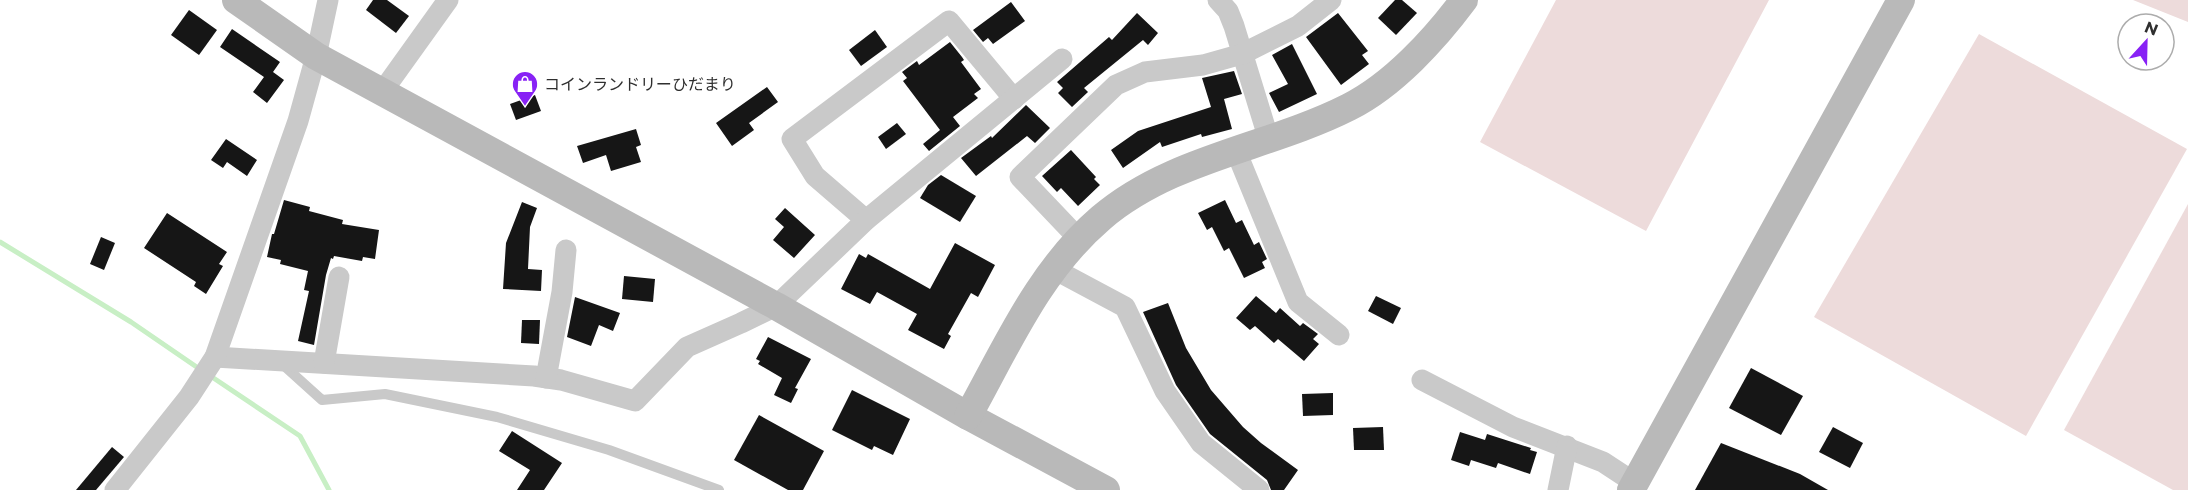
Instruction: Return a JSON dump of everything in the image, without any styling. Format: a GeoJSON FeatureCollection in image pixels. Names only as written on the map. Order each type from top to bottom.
{"type":"FeatureCollection","features":[{"type":"Feature","properties":{"kind":"street"},"geometry":{"type":"LineString","coordinates":[[236,0],[316,56],[776,306],[968,416],[1106,490]]}},
{"type":"Feature","properties":{"kind":"street"},"geometry":{"type":"LineString","coordinates":[[115,490],[189,397],[215,357],[298,121],[316,56],[327,0]]}},
{"type":"Feature","properties":{"kind":"street"},"geometry":{"type":"LineString","coordinates":[[382,92],[448,0]]}},
{"type":"Feature","properties":{"kind":"street"},"geometry":{"type":"LineString","coordinates":[[1218,0],[1228,11],[1269,140]]}},
{"type":"Feature","properties":{"kind":"street"},"geometry":{"type":"LineString","coordinates":[[1079,239],[1020,177],[1116,85],[1145,72],[1203,65],[1242,54],[1298,26],[1331,0]]}},
{"type":"Feature","properties":{"kind":"street"},"geometry":{"type":"LineString","coordinates":[[968,416],[1052,268],[1103,217],[1142,191],[1192,166],[1269,140],[1351,106],[1387,81],[1418,55],[1443,29],[1464,0]]}},
{"type":"Feature","properties":{"kind":"street"},"geometry":{"type":"LineString","coordinates":[[1422,380],[1513,427],[1567,446],[1603,462],[1633,487],[1901,0]]}},
{"type":"Feature","properties":{"kind":"street"},"geometry":{"type":"LineString","coordinates":[[866,220],[815,176],[792,139],[949,21],[1014,99]]}},
{"type":"Feature","properties":{"kind":"street"},"geometry":{"type":"LineString","coordinates":[[215,357],[546,378],[561,380],[635,402],[687,347],[776,306],[866,220],[1062,59]]}},
{"type":"Feature","properties":{"kind":"street"},"geometry":{"type":"LineString","coordinates":[[1236,151],[1298,302],[1339,335]]}},
{"type":"Feature","properties":{"kind":"street"},"geometry":{"type":"LineString","coordinates":[[546,378],[562,292],[566,250]]}},
{"type":"Feature","properties":{"kind":"street"},"geometry":{"type":"LineString","coordinates":[[1052,268],[1125,307],[1165,391],[1201,443],[1259,490]]}},
{"type":"Feature","properties":{"kind":"street"},"geometry":{"type":"LineString","coordinates":[[324,363],[339,277]]}},
{"type":"Feature","properties":{"kind":"street"},"geometry":{"type":"LineString","coordinates":[[1558,490],[1567,446]]}},
{"type":"Feature","properties":{"kind":"lane"},"geometry":{"type":"LineString","coordinates":[[278,361],[322,400],[385,394],[497,417],[609,450],[719,490]]}},
{"type":"Feature","properties":{"kind":"shaded area"},"geometry":{"type":"Polygon","coordinates":[[[1556,0],[1769,0],[1646,231],[1480,142],[1556,0]]]}},
{"type":"Feature","properties":{"kind":"shaded area"},"geometry":{"type":"Polygon","coordinates":[[[2133,0],[2188,0],[2188,22],[2176,17],[2176,12],[2163,12],[2133,0]]]}},
{"type":"Feature","properties":{"kind":"shaded area"},"geometry":{"type":"Polygon","coordinates":[[[1979,34],[2187,149],[2026,436],[1814,317],[1979,34]]]}},
{"type":"Feature","properties":{"kind":"shaded area"},"geometry":{"type":"Polygon","coordinates":[[[2188,204],[2188,490],[2173,490],[2064,430],[2188,204]]]}},
{"type":"Feature","properties":{"kind":"building"},"geometry":{"type":"Polygon","coordinates":[[[373,0],[387,0],[409,16],[396,33],[366,10],[373,0]]]}},
{"type":"Feature","properties":{"kind":"building"},"geometry":{"type":"Polygon","coordinates":[[[1395,0],[1402,0],[1417,13],[1396,35],[1378,18],[1395,0]]]}},
{"type":"Feature","properties":{"kind":"building"},"geometry":{"type":"Polygon","coordinates":[[[1011,2],[1025,21],[993,44],[988,38],[983,42],[973,30],[1011,2]]]}},
{"type":"Feature","properties":{"kind":"building"},"geometry":{"type":"Polygon","coordinates":[[[189,10],[217,30],[199,55],[171,35],[189,10]]]}},
{"type":"Feature","properties":{"kind":"building"},"geometry":{"type":"Polygon","coordinates":[[[1137,13],[1158,33],[1148,45],[1143,40],[1084,88],[1088,92],[1072,107],[1058,93],[1063,88],[1057,82],[1109,37],[1112,40],[1137,13]]]}},
{"type":"Feature","properties":{"kind":"building"},"geometry":{"type":"Polygon","coordinates":[[[1338,13],[1368,51],[1362,55],[1369,64],[1341,85],[1306,37],[1338,13]]]}},
{"type":"Feature","properties":{"kind":"building"},"geometry":{"type":"Polygon","coordinates":[[[232,29],[280,62],[273,72],[284,80],[267,103],[253,92],[264,77],[220,47],[232,29]]]}},
{"type":"Feature","properties":{"kind":"building"},"geometry":{"type":"Polygon","coordinates":[[[875,30],[887,47],[861,66],[849,50],[875,30]]]}},
{"type":"Feature","properties":{"kind":"building"},"geometry":{"type":"Polygon","coordinates":[[[950,42],[964,60],[961,62],[981,89],[974,94],[978,98],[953,117],[960,126],[929,151],[923,144],[940,130],[903,81],[907,78],[902,72],[917,61],[919,65],[950,42]]]}},
{"type":"Feature","properties":{"kind":"building"},"geometry":{"type":"Polygon","coordinates":[[[1292,44],[1317,94],[1279,112],[1269,93],[1288,84],[1272,55],[1292,44]]]}},
{"type":"Feature","properties":{"kind":"building"},"geometry":{"type":"Polygon","coordinates":[[[1234,71],[1242,94],[1224,99],[1232,129],[1202,137],[1201,134],[1162,147],[1160,142],[1123,168],[1111,150],[1138,131],[1211,107],[1202,78],[1234,71]]]}},
{"type":"Feature","properties":{"kind":"building"},"geometry":{"type":"Polygon","coordinates":[[[767,87],[778,102],[749,123],[754,130],[732,146],[716,123],[767,87]]]}},
{"type":"Feature","properties":{"kind":"building","name":"コインランドリーひだまり"},"geometry":{"type":"Polygon","coordinates":[[[535,95],[541,111],[516,120],[510,104],[535,95]]]}},
{"type":"Feature","properties":{"kind":"building"},"geometry":{"type":"Polygon","coordinates":[[[1026,105],[1050,128],[1035,143],[1027,136],[976,176],[961,158],[991,136],[992,138],[1026,105]]]}},
{"type":"Feature","properties":{"kind":"building"},"geometry":{"type":"Polygon","coordinates":[[[897,123],[906,134],[886,149],[878,137],[897,123]]]}},
{"type":"Feature","properties":{"kind":"building"},"geometry":{"type":"Polygon","coordinates":[[[636,129],[641,145],[636,147],[641,162],[611,171],[606,155],[583,163],[577,146],[636,129]]]}},
{"type":"Feature","properties":{"kind":"building"},"geometry":{"type":"Polygon","coordinates":[[[226,139],[257,160],[247,176],[227,162],[223,168],[211,160],[226,139]]]}},
{"type":"Feature","properties":{"kind":"building"},"geometry":{"type":"Polygon","coordinates":[[[1071,150],[1096,177],[1094,179],[1100,185],[1078,206],[1061,188],[1057,192],[1042,176],[1071,150]]]}},
{"type":"Feature","properties":{"kind":"building"},"geometry":{"type":"Polygon","coordinates":[[[941,175],[976,196],[960,222],[920,198],[928,185],[941,175]]]}},
{"type":"Feature","properties":{"kind":"building"},"geometry":{"type":"Polygon","coordinates":[[[284,200],[310,207],[309,211],[343,220],[342,224],[379,230],[375,259],[363,257],[362,261],[334,256],[333,259],[331,258],[314,345],[298,341],[309,291],[304,290],[308,271],[280,264],[281,260],[267,257],[284,200]]]}},
{"type":"Feature","properties":{"kind":"building"},"geometry":{"type":"Polygon","coordinates":[[[1225,200],[1236,223],[1242,220],[1254,245],[1259,242],[1267,259],[1262,262],[1265,268],[1244,278],[1229,248],[1224,251],[1212,227],[1207,230],[1198,213],[1225,200]]]}},
{"type":"Feature","properties":{"kind":"building"},"geometry":{"type":"Polygon","coordinates":[[[522,202],[537,208],[530,227],[528,269],[542,270],[541,291],[503,289],[506,243],[522,202]]]}},
{"type":"Feature","properties":{"kind":"building"},"geometry":{"type":"Polygon","coordinates":[[[785,208],[815,235],[794,258],[773,240],[784,227],[775,219],[785,208]]]}},
{"type":"Feature","properties":{"kind":"building"},"geometry":{"type":"Polygon","coordinates":[[[167,213],[227,252],[219,264],[223,266],[206,294],[194,286],[196,282],[144,248],[167,213]]]}},
{"type":"Feature","properties":{"kind":"building"},"geometry":{"type":"Polygon","coordinates":[[[101,237],[115,243],[104,270],[90,264],[101,237]]]}},
{"type":"Feature","properties":{"kind":"building"},"geometry":{"type":"Polygon","coordinates":[[[955,243],[995,265],[978,297],[971,293],[948,334],[951,336],[944,349],[908,330],[917,314],[877,292],[870,304],[841,289],[859,254],[866,258],[868,254],[930,289],[955,243]]]}},
{"type":"Feature","properties":{"kind":"building"},"geometry":{"type":"Polygon","coordinates":[[[624,276],[655,279],[653,302],[622,299],[624,276]]]}},
{"type":"Feature","properties":{"kind":"building"},"geometry":{"type":"Polygon","coordinates":[[[1256,296],[1276,313],[1280,308],[1300,326],[1303,323],[1318,334],[1313,339],[1319,344],[1304,361],[1278,339],[1274,343],[1255,326],[1250,330],[1236,318],[1256,296]]]}},
{"type":"Feature","properties":{"kind":"building"},"geometry":{"type":"Polygon","coordinates":[[[1376,296],[1401,308],[1393,324],[1368,311],[1376,296]]]}},
{"type":"Feature","properties":{"kind":"building"},"geometry":{"type":"Polygon","coordinates":[[[575,297],[620,313],[613,331],[599,325],[591,346],[567,337],[575,297]]]}},
{"type":"Feature","properties":{"kind":"building"},"geometry":{"type":"Polygon","coordinates":[[[1168,303],[1186,348],[1211,390],[1243,427],[1298,470],[1284,490],[1271,490],[1267,480],[1210,434],[1176,385],[1143,312],[1168,303]]]}},
{"type":"Feature","properties":{"kind":"building"},"geometry":{"type":"Polygon","coordinates":[[[522,320],[540,320],[539,344],[521,343],[522,320]]]}},
{"type":"Feature","properties":{"kind":"building"},"geometry":{"type":"Polygon","coordinates":[[[768,337],[811,359],[795,388],[798,389],[791,403],[774,395],[782,378],[758,364],[760,361],[756,359],[768,337]]]}},
{"type":"Feature","properties":{"kind":"building"},"geometry":{"type":"Polygon","coordinates":[[[1751,368],[1803,396],[1781,435],[1729,408],[1751,368]]]}},
{"type":"Feature","properties":{"kind":"building"},"geometry":{"type":"Polygon","coordinates":[[[852,390],[910,419],[893,455],[874,446],[872,450],[832,430],[852,390]]]}},
{"type":"Feature","properties":{"kind":"building"},"geometry":{"type":"Polygon","coordinates":[[[1333,393],[1333,415],[1303,416],[1302,394],[1333,393]]]}},
{"type":"Feature","properties":{"kind":"building"},"geometry":{"type":"Polygon","coordinates":[[[759,415],[824,451],[803,490],[788,490],[734,460],[759,415]]]}},
{"type":"Feature","properties":{"kind":"building"},"geometry":{"type":"Polygon","coordinates":[[[1383,427],[1384,450],[1354,450],[1353,428],[1383,427]]]}},
{"type":"Feature","properties":{"kind":"building"},"geometry":{"type":"Polygon","coordinates":[[[1833,427],[1863,443],[1850,468],[1819,452],[1833,427]]]}},
{"type":"Feature","properties":{"kind":"building"},"geometry":{"type":"Polygon","coordinates":[[[512,431],[562,463],[544,490],[517,490],[530,470],[499,451],[512,431]]]}},
{"type":"Feature","properties":{"kind":"building"},"geometry":{"type":"Polygon","coordinates":[[[1460,432],[1485,440],[1487,434],[1531,448],[1530,450],[1537,452],[1530,474],[1498,463],[1496,468],[1471,460],[1469,466],[1451,460],[1460,432]]]}},
{"type":"Feature","properties":{"kind":"building"},"geometry":{"type":"Polygon","coordinates":[[[1721,443],[1800,474],[1828,490],[1695,490],[1721,443]]]}},
{"type":"Feature","properties":{"kind":"building"},"geometry":{"type":"Polygon","coordinates":[[[112,447],[124,457],[96,490],[76,490],[112,447]]]}},
{"type":"Feature","properties":{"kind":"waterway"},"geometry":{"type":"LineString","coordinates":[[0,242],[131,322],[201,370]]}},
{"type":"Feature","properties":{"kind":"waterway"},"geometry":{"type":"LineString","coordinates":[[209,375],[300,436],[329,490]]}},
{"type":"Feature","properties":{"kind":"place","name":"コインランドリーひだまり"},"geometry":{"type":"Point","coordinates":[525,107]}}]}
